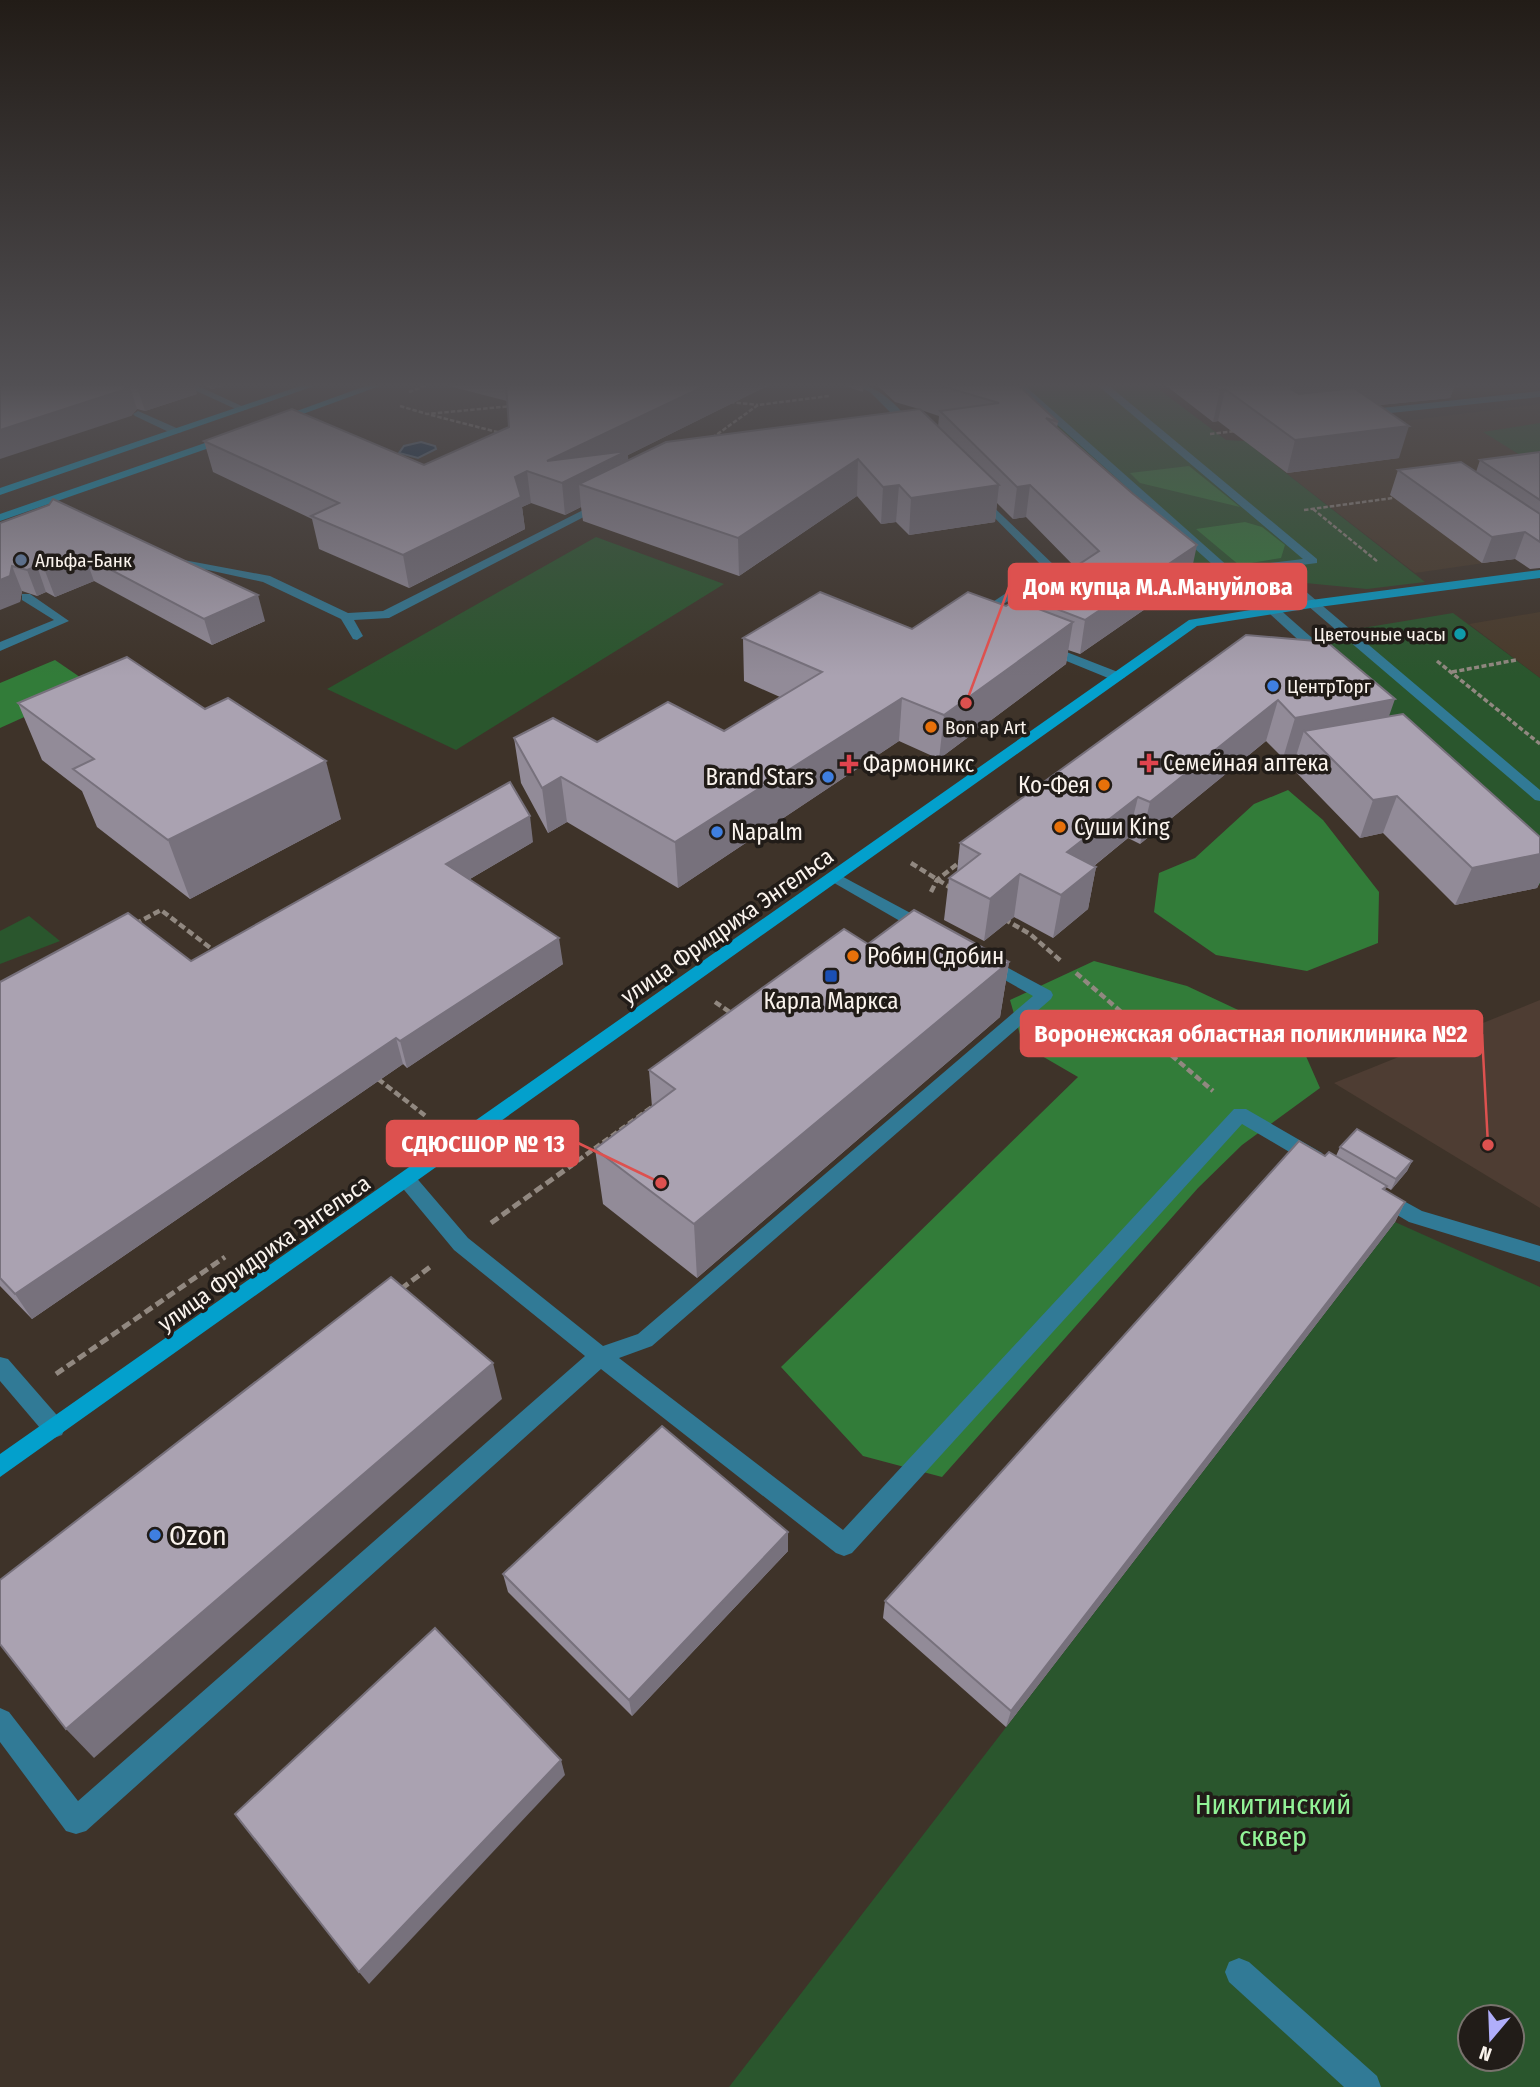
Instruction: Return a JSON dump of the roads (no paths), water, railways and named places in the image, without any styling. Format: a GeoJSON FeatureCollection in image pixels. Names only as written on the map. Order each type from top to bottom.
{"type":"FeatureCollection","features":[{"type":"Feature","properties":{"kind":"street"},"geometry":{"type":"LineString","coordinates":[[0,492],[31,481]]}},
{"type":"Feature","properties":{"kind":"street"},"geometry":{"type":"LineString","coordinates":[[0,518],[104,481]]}},
{"type":"Feature","properties":{"kind":"street"},"geometry":{"type":"LineString","coordinates":[[1126,481],[1227,572],[1313,561],[1218,481]]}},
{"type":"Feature","properties":{"kind":"street"},"geometry":{"type":"LineString","coordinates":[[970,488],[1051,568],[974,620],[986,625]]}},
{"type":"Feature","properties":{"kind":"street"},"geometry":{"type":"LineString","coordinates":[[156,558],[266,579],[346,617],[385,615],[618,496]]}},
{"type":"Feature","properties":{"kind":"street"},"geometry":{"type":"LineString","coordinates":[[51,500],[62,506]]}},
{"type":"Feature","properties":{"kind":"street"},"geometry":{"type":"LineString","coordinates":[[1268,566],[1540,797]]}},
{"type":"Feature","properties":{"kind":"street","name":"улица Фридриха Энгельса"},"geometry":{"type":"LineString","coordinates":[[0,1467],[1193,623],[1311,604],[1540,574]]}},
{"type":"Feature","properties":{"kind":"street"},"geometry":{"type":"LineString","coordinates":[[0,647],[62,621],[26,597]]}},
{"type":"Feature","properties":{"kind":"street"},"geometry":{"type":"LineString","coordinates":[[1273,610],[1329,661]]}},
{"type":"Feature","properties":{"kind":"street"},"geometry":{"type":"LineString","coordinates":[[346,617],[357,636]]}},
{"type":"Feature","properties":{"kind":"street"},"geometry":{"type":"LineString","coordinates":[[1035,644],[1118,677]]}},
{"type":"Feature","properties":{"kind":"street"},"geometry":{"type":"LineString","coordinates":[[1283,765],[1336,755]]}},
{"type":"Feature","properties":{"kind":"street"},"geometry":{"type":"LineString","coordinates":[[834,877],[943,938]]}},
{"type":"Feature","properties":{"kind":"street"},"geometry":{"type":"LineString","coordinates":[[0,1721],[76,1821],[600,1356],[645,1340],[1045,995],[966,951]]}},
{"type":"Feature","properties":{"kind":"street"},"geometry":{"type":"LineString","coordinates":[[407,1180],[461,1244],[600,1356],[844,1545],[1240,1114],[1334,1169]]}},
{"type":"Feature","properties":{"kind":"street"},"geometry":{"type":"LineString","coordinates":[[1369,1189],[1416,1217],[1540,1254]]}},
{"type":"Feature","properties":{"kind":"street"},"geometry":{"type":"LineString","coordinates":[[0,1366],[54,1428]]}},
{"type":"Feature","properties":{"kind":"street"},"geometry":{"type":"LineString","coordinates":[[1239,1972],[1366,2087]]}},
{"type":"Feature","properties":{"kind":"place","name":"Альфа-Банк"},"geometry":{"type":"Point","coordinates":[21,560]}},
{"type":"Feature","properties":{"kind":"place","name":"Цветочные часы"},"geometry":{"type":"Point","coordinates":[1460,634]}},
{"type":"Feature","properties":{"kind":"place","name":"ЦентрТорг"},"geometry":{"type":"Point","coordinates":[1273,686]}},
{"type":"Feature","properties":{"kind":"place","name":"Дом купца М.А.Мануйлова"},"geometry":{"type":"Point","coordinates":[966,703]}},
{"type":"Feature","properties":{"kind":"place","name":"Bon ap Art"},"geometry":{"type":"Point","coordinates":[931,727]}},
{"type":"Feature","properties":{"kind":"place","name":"Семейная аптека"},"geometry":{"type":"Point","coordinates":[1149,763]}},
{"type":"Feature","properties":{"kind":"place","name":"Фармоникс"},"geometry":{"type":"Point","coordinates":[849,764]}},
{"type":"Feature","properties":{"kind":"place","name":"Brand Stars"},"geometry":{"type":"Point","coordinates":[828,777]}},
{"type":"Feature","properties":{"kind":"place","name":"Ко-Фея"},"geometry":{"type":"Point","coordinates":[1104,785]}},
{"type":"Feature","properties":{"kind":"place","name":"Суши King"},"geometry":{"type":"Point","coordinates":[1060,827]}},
{"type":"Feature","properties":{"kind":"place","name":"Napalm"},"geometry":{"type":"Point","coordinates":[717,832]}},
{"type":"Feature","properties":{"kind":"place","name":"Робин Сдобин"},"geometry":{"type":"Point","coordinates":[853,956]}},
{"type":"Feature","properties":{"kind":"place","name":"Карла Маркса"},"geometry":{"type":"Point","coordinates":[831,976]}},
{"type":"Feature","properties":{"kind":"place","name":"Воронежская областная поликлиника №2"},"geometry":{"type":"Point","coordinates":[1488,1145]}},
{"type":"Feature","properties":{"kind":"place","name":"СДЮСШОР № 13"},"geometry":{"type":"Point","coordinates":[661,1183]}},
{"type":"Feature","properties":{"kind":"place","name":"Ozon"},"geometry":{"type":"Point","coordinates":[155,1535]}},
{"type":"Feature","properties":{"kind":"park label","name":"Никитинский сквер"},"geometry":{"type":"Point","coordinates":[1273,1820]}}]}
